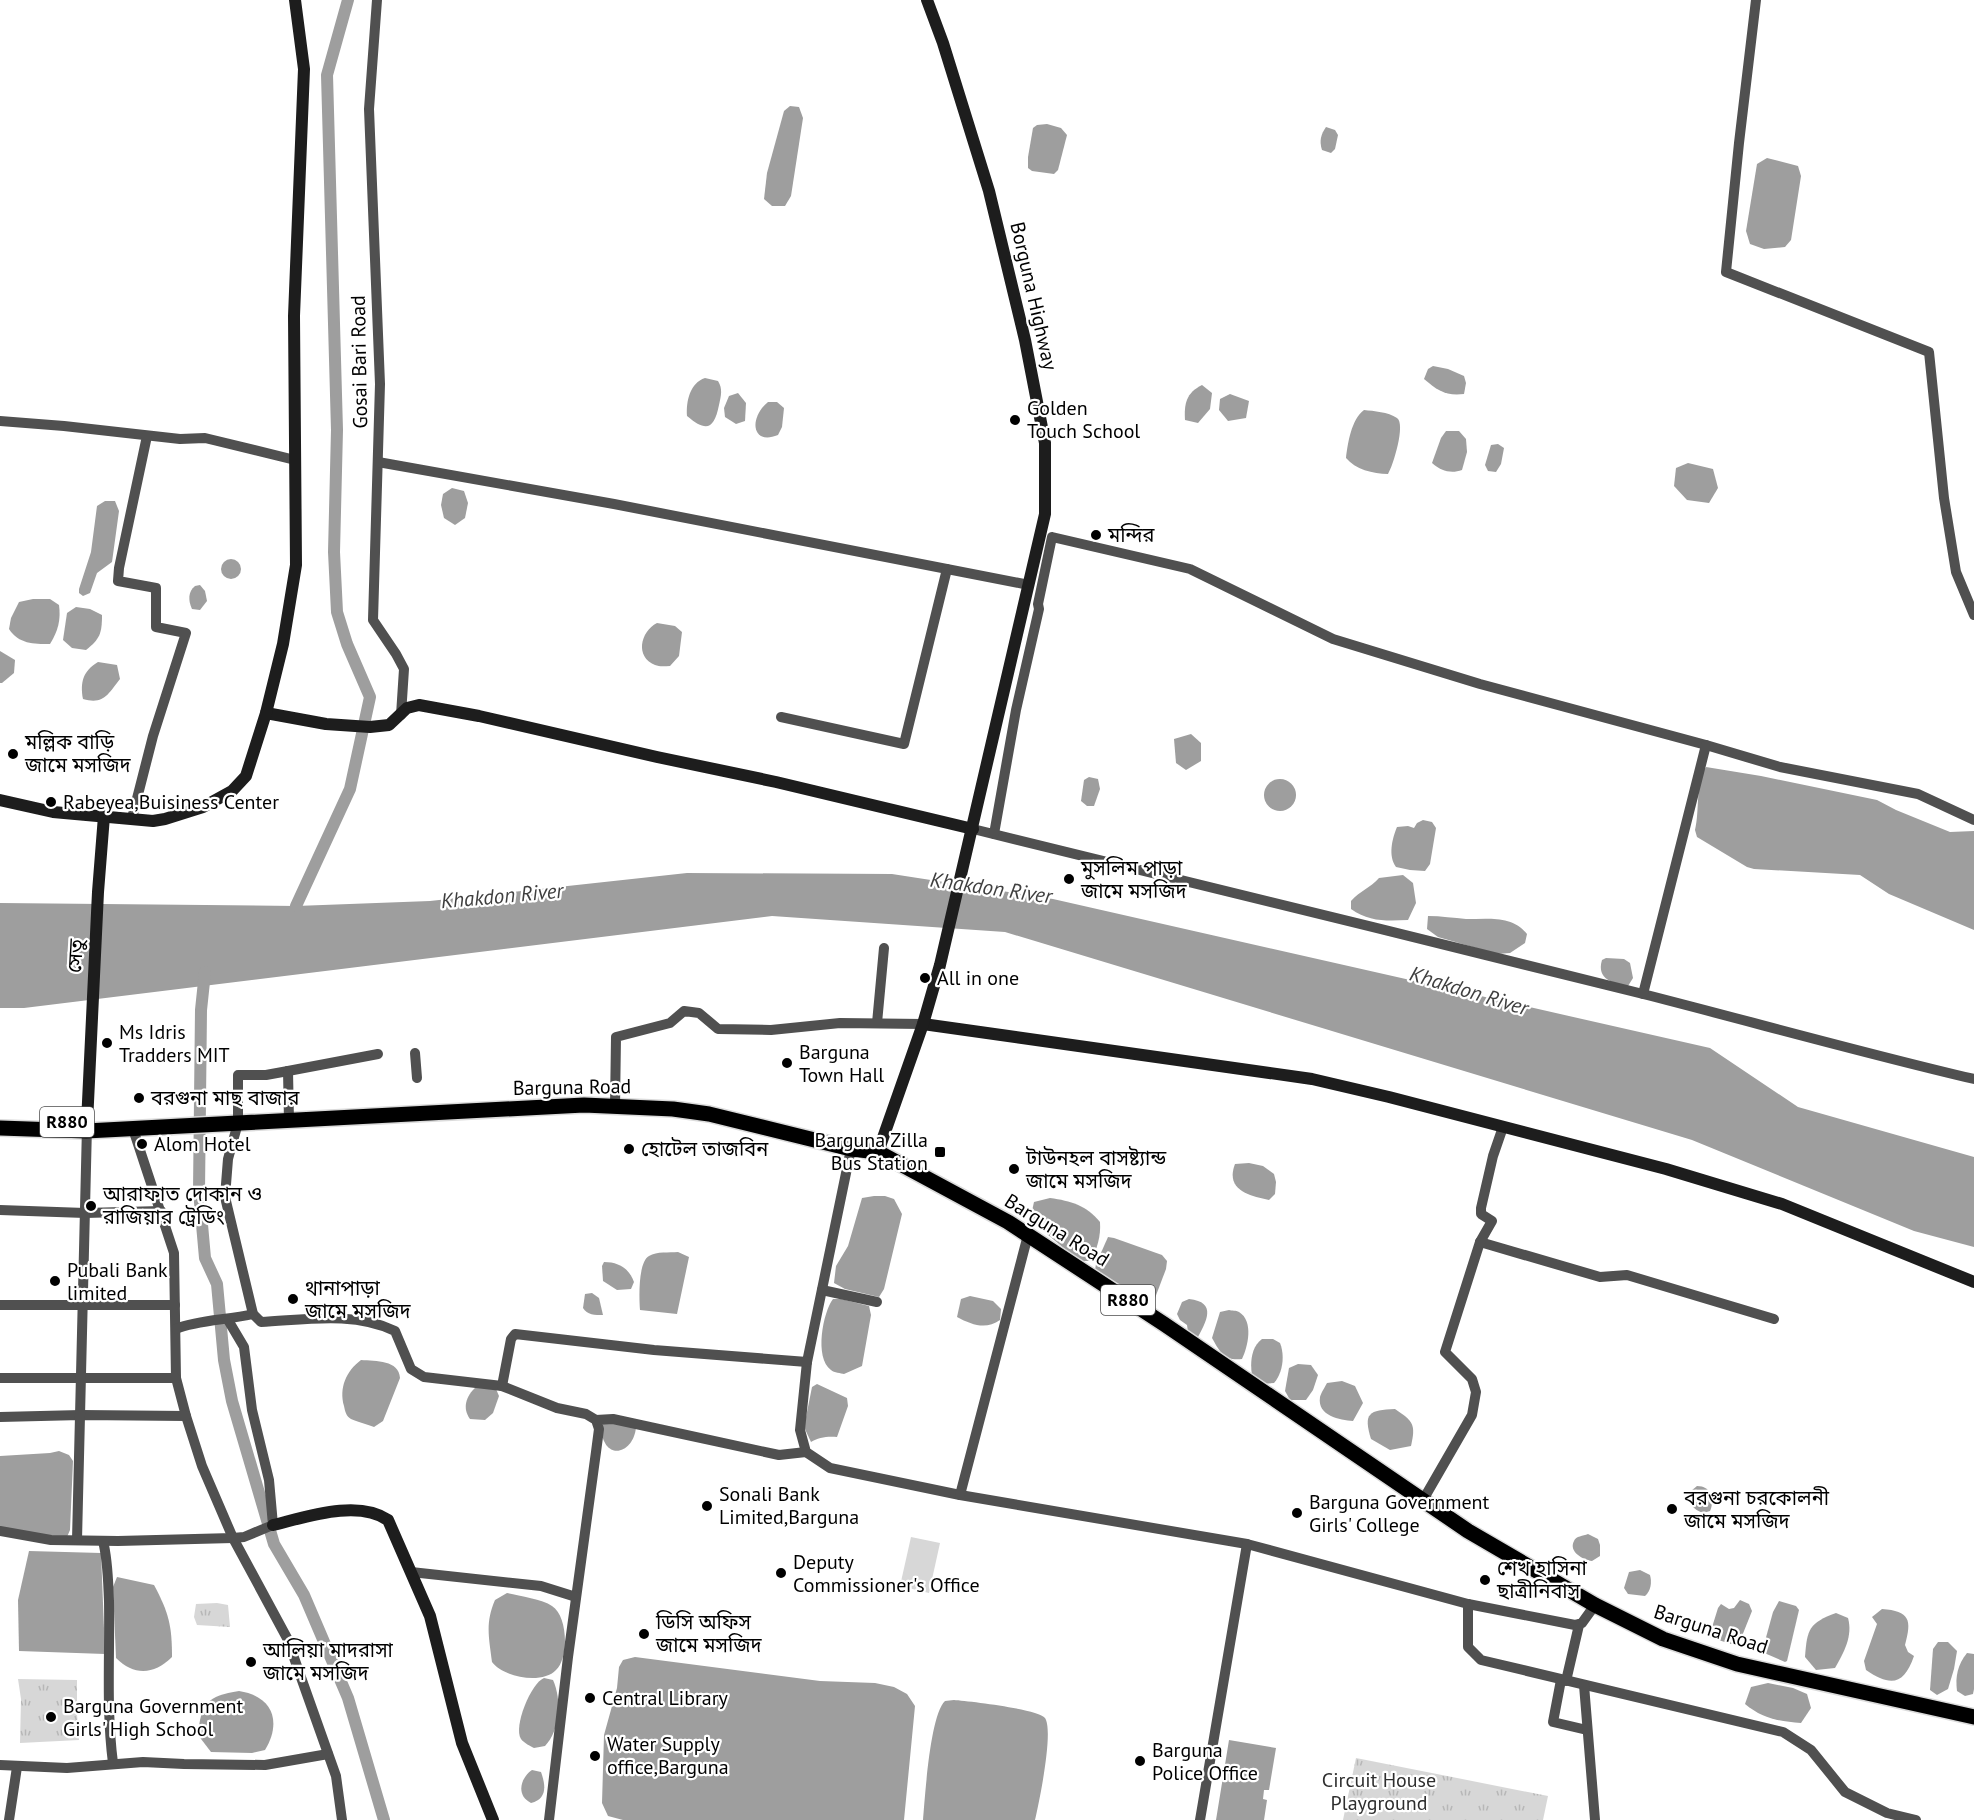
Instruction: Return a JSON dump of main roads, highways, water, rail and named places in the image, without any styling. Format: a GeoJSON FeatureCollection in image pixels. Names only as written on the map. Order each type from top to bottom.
{"type":"FeatureCollection","features":[{"type":"Feature","properties":{"kind":"main road","name":"Barguna Road"},"geometry":{"type":"LineString","coordinates":[[0,1120],[133,1129],[574,1106],[615,1106],[673,1109],[709,1114],[850,1149],[878,1152],[1008,1222],[1164,1324],[1468,1531],[1595,1605],[1663,1640],[1737,1664],[1974,1717]]}},
{"type":"Feature","properties":{"kind":"main road","name":"Barguna Road"},"geometry":{"type":"LineString","coordinates":[[0,1128],[87,1127]]}},
{"type":"Feature","properties":{"kind":"water"},"geometry":{"type":"Polygon","coordinates":[[[790,106],[799,107],[803,118],[791,196],[785,206],[772,206],[764,199],[767,173],[784,111],[790,106]]]}},
{"type":"Feature","properties":{"kind":"water"},"geometry":{"type":"Polygon","coordinates":[[[1047,124],[1061,128],[1067,135],[1058,170],[1054,174],[1032,171],[1028,168],[1033,128],[1047,124]]]}},
{"type":"Feature","properties":{"kind":"water"},"geometry":{"type":"Polygon","coordinates":[[[1326,127],[1335,130],[1338,135],[1335,149],[1331,153],[1322,150],[1321,147],[1321,138],[1326,127]]]}},
{"type":"Feature","properties":{"kind":"water"},"geometry":{"type":"Polygon","coordinates":[[[1767,158],[1798,166],[1801,176],[1791,240],[1785,247],[1764,249],[1750,244],[1746,231],[1757,164],[1767,158]]]}},
{"type":"Feature","properties":{"kind":"water"},"geometry":{"type":"Polygon","coordinates":[[[1433,366],[1464,376],[1466,383],[1464,394],[1442,392],[1424,379],[1428,369],[1433,366]]]}},
{"type":"Feature","properties":{"kind":"water"},"geometry":{"type":"Polygon","coordinates":[[[705,378],[718,381],[721,387],[715,420],[708,426],[699,425],[687,416],[688,399],[692,388],[705,378]]]}},
{"type":"Feature","properties":{"kind":"water"},"geometry":{"type":"Polygon","coordinates":[[[1202,385],[1212,393],[1210,409],[1198,423],[1185,420],[1189,395],[1202,385]]]}},
{"type":"Feature","properties":{"kind":"water"},"geometry":{"type":"Polygon","coordinates":[[[738,393],[746,403],[745,421],[736,424],[725,417],[724,408],[729,396],[738,393]]]}},
{"type":"Feature","properties":{"kind":"water"},"geometry":{"type":"Polygon","coordinates":[[[1230,394],[1249,401],[1246,418],[1228,421],[1219,410],[1220,399],[1230,394]]]}},
{"type":"Feature","properties":{"kind":"water"},"geometry":{"type":"Polygon","coordinates":[[[768,402],[777,402],[784,408],[782,427],[778,435],[762,437],[756,428],[756,422],[762,408],[768,402]]]}},
{"type":"Feature","properties":{"kind":"water"},"geometry":{"type":"Polygon","coordinates":[[[1364,410],[1389,414],[1397,418],[1399,422],[1398,445],[1388,474],[1365,470],[1346,458],[1353,426],[1364,410]]]}},
{"type":"Feature","properties":{"kind":"water"},"geometry":{"type":"Polygon","coordinates":[[[1446,431],[1459,431],[1466,439],[1467,452],[1462,470],[1446,471],[1432,463],[1446,431]]]}},
{"type":"Feature","properties":{"kind":"water"},"geometry":{"type":"Polygon","coordinates":[[[1498,444],[1504,448],[1501,464],[1496,472],[1488,471],[1485,465],[1491,445],[1498,444]]]}},
{"type":"Feature","properties":{"kind":"water"},"geometry":{"type":"Polygon","coordinates":[[[1688,463],[1713,469],[1718,488],[1709,503],[1687,500],[1674,486],[1676,468],[1688,463]]]}},
{"type":"Feature","properties":{"kind":"water"},"geometry":{"type":"Polygon","coordinates":[[[452,488],[464,491],[468,503],[465,518],[455,525],[444,518],[441,505],[443,494],[452,488]]]}},
{"type":"Feature","properties":{"kind":"water"},"geometry":{"type":"Polygon","coordinates":[[[105,501],[115,501],[119,511],[112,562],[97,573],[90,593],[83,596],[79,593],[79,589],[91,552],[97,506],[105,501]]]}},
{"type":"Feature","properties":{"kind":"water"},"geometry":{"type":"Polygon","coordinates":[[[231,559],[238,562],[241,569],[238,576],[231,579],[224,576],[221,569],[224,562],[231,559]]]}},
{"type":"Feature","properties":{"kind":"water"},"geometry":{"type":"Polygon","coordinates":[[[200,585],[205,591],[207,601],[200,610],[192,609],[190,594],[195,586],[200,585]]]}},
{"type":"Feature","properties":{"kind":"water"},"geometry":{"type":"Polygon","coordinates":[[[50,599],[59,605],[58,625],[50,644],[22,640],[9,629],[11,618],[19,602],[50,599]]]}},
{"type":"Feature","properties":{"kind":"water"},"geometry":{"type":"Polygon","coordinates":[[[76,607],[90,609],[102,615],[99,635],[86,650],[72,648],[63,640],[67,613],[76,607]]]}},
{"type":"Feature","properties":{"kind":"water"},"geometry":{"type":"Polygon","coordinates":[[[657,623],[675,626],[682,632],[679,656],[670,666],[655,665],[644,656],[642,651],[647,632],[657,623]]]}},
{"type":"Feature","properties":{"kind":"water"},"geometry":{"type":"Polygon","coordinates":[[[0,651],[15,660],[14,673],[2,683],[0,683],[0,651]]]}},
{"type":"Feature","properties":{"kind":"water"},"geometry":{"type":"Polygon","coordinates":[[[98,662],[117,665],[120,679],[105,697],[96,701],[83,699],[82,687],[86,673],[98,662]]]}},
{"type":"Feature","properties":{"kind":"water"},"geometry":{"type":"Polygon","coordinates":[[[1191,734],[1201,743],[1201,761],[1186,770],[1176,763],[1174,739],[1191,734]]]}},
{"type":"Feature","properties":{"kind":"water"},"geometry":{"type":"Polygon","coordinates":[[[1706,767],[1877,800],[1950,832],[1974,831],[1974,930],[1889,894],[1860,875],[1754,869],[1697,837],[1695,830],[1700,781],[1706,767]]]}},
{"type":"Feature","properties":{"kind":"water"},"geometry":{"type":"Polygon","coordinates":[[[1089,777],[1098,779],[1100,789],[1094,806],[1087,806],[1081,801],[1084,780],[1089,777]]]}},
{"type":"Feature","properties":{"kind":"water"},"geometry":{"type":"Polygon","coordinates":[[[1280,779],[1291,784],[1296,795],[1291,806],[1280,811],[1269,806],[1264,795],[1269,784],[1280,779]]]}},
{"type":"Feature","properties":{"kind":"water"},"geometry":{"type":"Polygon","coordinates":[[[1423,820],[1432,822],[1436,828],[1430,864],[1425,871],[1396,867],[1391,853],[1397,827],[1414,828],[1423,820]]]}},
{"type":"Feature","properties":{"kind":"water","name":"Khakdon River"},"geometry":{"type":"Polygon","coordinates":[[[687,873],[892,874],[1053,899],[1710,1048],[1798,1107],[1974,1157],[1974,1247],[1914,1231],[1692,1140],[1005,932],[772,916],[24,1008],[0,1008],[0,903],[296,906],[430,901],[687,873]]]}},
{"type":"Feature","properties":{"kind":"water"},"geometry":{"type":"Polygon","coordinates":[[[1403,875],[1413,883],[1416,903],[1408,920],[1371,918],[1351,909],[1351,901],[1379,878],[1403,875]]]}},
{"type":"Feature","properties":{"kind":"water"},"geometry":{"type":"Polygon","coordinates":[[[1428,916],[1507,921],[1515,924],[1527,934],[1525,943],[1510,953],[1497,954],[1438,937],[1427,929],[1428,916]]]}},
{"type":"Feature","properties":{"kind":"water"},"geometry":{"type":"Polygon","coordinates":[[[1606,958],[1624,959],[1630,963],[1633,978],[1628,986],[1612,982],[1604,976],[1601,967],[1602,960],[1606,958]]]}},
{"type":"Feature","properties":{"kind":"water"},"geometry":{"type":"Polygon","coordinates":[[[1249,1163],[1263,1166],[1274,1174],[1275,1194],[1269,1200],[1247,1194],[1236,1186],[1233,1180],[1235,1164],[1249,1163]]]}},
{"type":"Feature","properties":{"kind":"water"},"geometry":{"type":"Polygon","coordinates":[[[874,1196],[894,1199],[902,1214],[884,1289],[879,1297],[845,1289],[834,1283],[836,1266],[848,1246],[862,1198],[874,1196]]]}},
{"type":"Feature","properties":{"kind":"water"},"geometry":{"type":"Polygon","coordinates":[[[1050,1198],[1078,1205],[1100,1222],[1098,1242],[1091,1261],[1079,1261],[1034,1223],[1032,1211],[1034,1202],[1050,1198]]]}},
{"type":"Feature","properties":{"kind":"water"},"geometry":{"type":"Polygon","coordinates":[[[1108,1237],[1162,1255],[1167,1261],[1155,1298],[1150,1301],[1141,1301],[1095,1270],[1108,1237]]]}},
{"type":"Feature","properties":{"kind":"water"},"geometry":{"type":"Polygon","coordinates":[[[678,1252],[689,1257],[677,1314],[640,1310],[640,1281],[645,1260],[656,1253],[678,1252]]]}},
{"type":"Feature","properties":{"kind":"water"},"geometry":{"type":"Polygon","coordinates":[[[604,1262],[614,1263],[626,1270],[634,1282],[631,1289],[617,1290],[603,1281],[604,1262]]]}},
{"type":"Feature","properties":{"kind":"water"},"geometry":{"type":"Polygon","coordinates":[[[592,1293],[599,1298],[603,1315],[594,1315],[583,1308],[585,1294],[592,1293]]]}},
{"type":"Feature","properties":{"kind":"water"},"geometry":{"type":"Polygon","coordinates":[[[970,1296],[993,1301],[1001,1309],[1000,1320],[984,1326],[957,1317],[961,1299],[970,1296]]]}},
{"type":"Feature","properties":{"kind":"water"},"geometry":{"type":"Polygon","coordinates":[[[833,1299],[869,1306],[871,1315],[862,1366],[844,1374],[831,1370],[823,1356],[823,1324],[833,1299]]]}},
{"type":"Feature","properties":{"kind":"water"},"geometry":{"type":"Polygon","coordinates":[[[1189,1299],[1204,1304],[1207,1308],[1206,1320],[1197,1339],[1188,1332],[1187,1325],[1180,1320],[1177,1314],[1182,1302],[1189,1299]]]}},
{"type":"Feature","properties":{"kind":"water"},"geometry":{"type":"Polygon","coordinates":[[[1229,1310],[1239,1312],[1247,1321],[1248,1341],[1242,1359],[1227,1357],[1212,1338],[1220,1312],[1229,1310]]]}},
{"type":"Feature","properties":{"kind":"water"},"geometry":{"type":"Polygon","coordinates":[[[1262,1339],[1273,1339],[1280,1343],[1282,1348],[1281,1369],[1274,1383],[1261,1384],[1252,1375],[1252,1356],[1258,1342],[1262,1339]]]}},
{"type":"Feature","properties":{"kind":"water"},"geometry":{"type":"Polygon","coordinates":[[[361,1360],[380,1361],[391,1365],[399,1372],[400,1378],[383,1421],[374,1427],[349,1418],[345,1412],[343,1386],[351,1369],[361,1360]]]}},
{"type":"Feature","properties":{"kind":"water"},"geometry":{"type":"Polygon","coordinates":[[[1298,1364],[1311,1365],[1318,1375],[1313,1390],[1306,1400],[1290,1400],[1285,1391],[1289,1368],[1298,1364]]]}},
{"type":"Feature","properties":{"kind":"water"},"geometry":{"type":"Polygon","coordinates":[[[1342,1381],[1355,1386],[1363,1403],[1353,1421],[1330,1416],[1322,1409],[1320,1403],[1327,1383],[1342,1381]]]}},
{"type":"Feature","properties":{"kind":"water"},"geometry":{"type":"Polygon","coordinates":[[[817,1384],[847,1398],[848,1406],[837,1437],[824,1437],[811,1442],[804,1427],[812,1387],[817,1384]]]}},
{"type":"Feature","properties":{"kind":"water"},"geometry":{"type":"Polygon","coordinates":[[[476,1387],[496,1389],[499,1396],[493,1413],[485,1420],[470,1419],[466,1411],[468,1398],[476,1387]]]}},
{"type":"Feature","properties":{"kind":"water"},"geometry":{"type":"Polygon","coordinates":[[[1395,1409],[1412,1424],[1412,1439],[1411,1446],[1390,1450],[1371,1439],[1368,1418],[1379,1410],[1395,1409]]]}},
{"type":"Feature","properties":{"kind":"water"},"geometry":{"type":"Polygon","coordinates":[[[607,1419],[636,1427],[634,1436],[625,1448],[618,1451],[607,1446],[601,1427],[607,1419]]]}},
{"type":"Feature","properties":{"kind":"water"},"geometry":{"type":"Polygon","coordinates":[[[59,1451],[69,1455],[73,1461],[70,1530],[67,1537],[0,1528],[0,1456],[59,1451]]]}},
{"type":"Feature","properties":{"kind":"water"},"geometry":{"type":"Polygon","coordinates":[[[1697,1486],[1706,1488],[1711,1494],[1710,1511],[1700,1512],[1691,1505],[1691,1491],[1697,1486]]]}},
{"type":"Feature","properties":{"kind":"water"},"geometry":{"type":"Polygon","coordinates":[[[1588,1534],[1598,1539],[1600,1545],[1600,1556],[1592,1561],[1581,1557],[1573,1549],[1575,1539],[1588,1534]]]}},
{"type":"Feature","properties":{"kind":"water"},"geometry":{"type":"Polygon","coordinates":[[[29,1551],[101,1553],[105,1654],[19,1651],[18,1600],[29,1551]]]}},
{"type":"Feature","properties":{"kind":"water"},"geometry":{"type":"Polygon","coordinates":[[[1640,1570],[1650,1575],[1649,1592],[1645,1596],[1628,1594],[1624,1588],[1629,1572],[1640,1570]]]}},
{"type":"Feature","properties":{"kind":"water"},"geometry":{"type":"Polygon","coordinates":[[[117,1577],[154,1585],[169,1620],[172,1657],[151,1670],[130,1668],[116,1658],[113,1587],[117,1577]]]}},
{"type":"Feature","properties":{"kind":"water"},"geometry":{"type":"Polygon","coordinates":[[[507,1593],[537,1600],[552,1606],[557,1611],[564,1627],[565,1647],[560,1664],[550,1675],[532,1678],[513,1675],[492,1662],[490,1616],[495,1600],[507,1593]]]}},
{"type":"Feature","properties":{"kind":"water"},"geometry":{"type":"Polygon","coordinates":[[[1740,1600],[1749,1604],[1752,1611],[1740,1641],[1731,1644],[1709,1637],[1721,1604],[1729,1609],[1734,1608],[1740,1600]]]}},
{"type":"Feature","properties":{"kind":"water"},"geometry":{"type":"Polygon","coordinates":[[[1779,1601],[1796,1606],[1799,1610],[1785,1662],[1762,1652],[1773,1612],[1779,1601]]]}},
{"type":"Feature","properties":{"kind":"water"},"geometry":{"type":"Polygon","coordinates":[[[1882,1609],[1898,1612],[1907,1618],[1908,1629],[1905,1645],[1908,1652],[1914,1656],[1906,1673],[1901,1678],[1890,1681],[1866,1670],[1864,1661],[1877,1624],[1872,1617],[1882,1609]]]}},
{"type":"Feature","properties":{"kind":"water"},"geometry":{"type":"Polygon","coordinates":[[[1836,1613],[1848,1618],[1847,1644],[1835,1668],[1816,1670],[1805,1657],[1809,1633],[1820,1620],[1836,1613]]]}},
{"type":"Feature","properties":{"kind":"water"},"geometry":{"type":"Polygon","coordinates":[[[1938,1642],[1948,1642],[1957,1651],[1948,1689],[1937,1695],[1930,1690],[1933,1649],[1938,1642]]]}},
{"type":"Feature","properties":{"kind":"water"},"geometry":{"type":"Polygon","coordinates":[[[1967,1653],[1974,1654],[1974,1689],[1973,1694],[1965,1696],[1957,1691],[1956,1680],[1961,1661],[1967,1653]]]}},
{"type":"Feature","properties":{"kind":"water"},"geometry":{"type":"Polygon","coordinates":[[[635,1657],[820,1681],[875,1683],[894,1687],[907,1694],[915,1706],[904,1820],[623,1820],[608,1816],[602,1803],[604,1735],[617,1688],[619,1667],[623,1660],[635,1657]]]}},
{"type":"Feature","properties":{"kind":"water"},"geometry":{"type":"Polygon","coordinates":[[[544,1678],[553,1680],[558,1696],[558,1714],[550,1739],[545,1746],[534,1748],[521,1739],[519,1725],[529,1696],[544,1678]]]}},
{"type":"Feature","properties":{"kind":"water"},"geometry":{"type":"Polygon","coordinates":[[[1768,1683],[1793,1688],[1807,1694],[1811,1708],[1801,1723],[1772,1718],[1758,1713],[1745,1704],[1751,1687],[1768,1683]]]}},
{"type":"Feature","properties":{"kind":"water"},"geometry":{"type":"Polygon","coordinates":[[[239,1691],[260,1698],[267,1704],[273,1720],[270,1740],[265,1750],[252,1753],[211,1752],[198,1735],[204,1708],[220,1695],[239,1691]]]}},
{"type":"Feature","properties":{"kind":"water"},"geometry":{"type":"Polygon","coordinates":[[[954,1700],[1017,1709],[1045,1718],[1048,1737],[1047,1752],[1035,1820],[923,1820],[929,1757],[936,1722],[945,1701],[954,1700]]]}},
{"type":"Feature","properties":{"kind":"water"},"geometry":{"type":"Polygon","coordinates":[[[1229,1740],[1276,1748],[1269,1790],[1264,1790],[1263,1799],[1267,1800],[1264,1820],[1216,1820],[1229,1740]]]}},
{"type":"Feature","properties":{"kind":"water"},"geometry":{"type":"Polygon","coordinates":[[[532,1770],[541,1772],[544,1791],[540,1798],[531,1803],[523,1796],[521,1787],[522,1782],[532,1770]]]}},
{"type":"Feature","properties":{"kind":"waterway"},"geometry":{"type":"LineString","coordinates":[[296,906],[350,789],[370,697],[347,644],[337,612],[334,552],[337,430],[327,75],[348,0]]}},
{"type":"Feature","properties":{"kind":"waterway"},"geometry":{"type":"LineString","coordinates":[[205,972],[201,1010],[199,1191],[205,1258],[217,1284],[224,1360],[232,1401],[274,1544],[304,1595],[348,1698],[384,1820]]}},
{"type":"Feature","properties":{"kind":"place","name":"Golden Touch School"},"geometry":{"type":"Point","coordinates":[1015,420]}},
{"type":"Feature","properties":{"kind":"place","name":"মন্দির"},"geometry":{"type":"Point","coordinates":[1096,535]}},
{"type":"Feature","properties":{"kind":"place","name":"মল্লিক বাড়ি জামে মসজিদ"},"geometry":{"type":"Point","coordinates":[13,754]}},
{"type":"Feature","properties":{"kind":"place","name":"Rabeyea,Buisiness Center"},"geometry":{"type":"Point","coordinates":[51,802]}},
{"type":"Feature","properties":{"kind":"place","name":"মুসলিম পাড়া জামে মসজিদ"},"geometry":{"type":"Point","coordinates":[1069,879]}},
{"type":"Feature","properties":{"kind":"place","name":"All in one"},"geometry":{"type":"Point","coordinates":[925,978]}},
{"type":"Feature","properties":{"kind":"place","name":"Ms Idris Tradders MIT"},"geometry":{"type":"Point","coordinates":[107,1043]}},
{"type":"Feature","properties":{"kind":"place","name":"Barguna Town Hall"},"geometry":{"type":"Point","coordinates":[787,1063]}},
{"type":"Feature","properties":{"kind":"place","name":"বরগুনা মাছ বাজার"},"geometry":{"type":"Point","coordinates":[139,1098]}},
{"type":"Feature","properties":{"kind":"place","name":"Alom Hotel"},"geometry":{"type":"Point","coordinates":[142,1144]}},
{"type":"Feature","properties":{"kind":"place","name":"হোটেল তাজবিন"},"geometry":{"type":"Point","coordinates":[629,1149]}},
{"type":"Feature","properties":{"kind":"place","name":"Barguna Zilla Bus Station"},"geometry":{"type":"Point","coordinates":[940,1152]}},
{"type":"Feature","properties":{"kind":"place","name":"টাউনহল বাসষ্ট্যান্ড জামে মসজিদ"},"geometry":{"type":"Point","coordinates":[1014,1169]}},
{"type":"Feature","properties":{"kind":"place","name":"আরাফাত দোকান ও রাজিয়ার ট্রেডিং"},"geometry":{"type":"Point","coordinates":[91,1206]}},
{"type":"Feature","properties":{"kind":"place","name":"Pubali Bank limited"},"geometry":{"type":"Point","coordinates":[55,1281]}},
{"type":"Feature","properties":{"kind":"place","name":"থানাপাড়া জামে মসজিদ"},"geometry":{"type":"Point","coordinates":[293,1299]}},
{"type":"Feature","properties":{"kind":"place","name":"Sonali Bank Limited,Barguna"},"geometry":{"type":"Point","coordinates":[707,1506]}},
{"type":"Feature","properties":{"kind":"place","name":"বরগুনা চরকোলনী জামে মসজিদ"},"geometry":{"type":"Point","coordinates":[1672,1509]}},
{"type":"Feature","properties":{"kind":"place","name":"Barguna Government Girls' College"},"geometry":{"type":"Point","coordinates":[1297,1513]}},
{"type":"Feature","properties":{"kind":"place","name":"Deputy Commissioner's Office"},"geometry":{"type":"Point","coordinates":[781,1573]}},
{"type":"Feature","properties":{"kind":"place","name":"শেখ হাসিনা ছাত্রীনিবাস"},"geometry":{"type":"Point","coordinates":[1485,1580]}},
{"type":"Feature","properties":{"kind":"place","name":"ডিসি অফিস জামে মসজিদ"},"geometry":{"type":"Point","coordinates":[644,1634]}},
{"type":"Feature","properties":{"kind":"place","name":"আলিয়া মাদরাসা জামে মসজিদ"},"geometry":{"type":"Point","coordinates":[251,1662]}},
{"type":"Feature","properties":{"kind":"place","name":"Central Library"},"geometry":{"type":"Point","coordinates":[590,1698]}},
{"type":"Feature","properties":{"kind":"place","name":"Barguna Government Girls' High School"},"geometry":{"type":"Point","coordinates":[51,1717]}},
{"type":"Feature","properties":{"kind":"place","name":"Water Supply office,Barguna"},"geometry":{"type":"Point","coordinates":[595,1756]}},
{"type":"Feature","properties":{"kind":"place","name":"Barguna Police Office"},"geometry":{"type":"Point","coordinates":[1140,1761]}},
{"type":"Feature","properties":{"kind":"park label","name":"Circuit House Playground"},"geometry":{"type":"Point","coordinates":[1379,1792]}}]}
